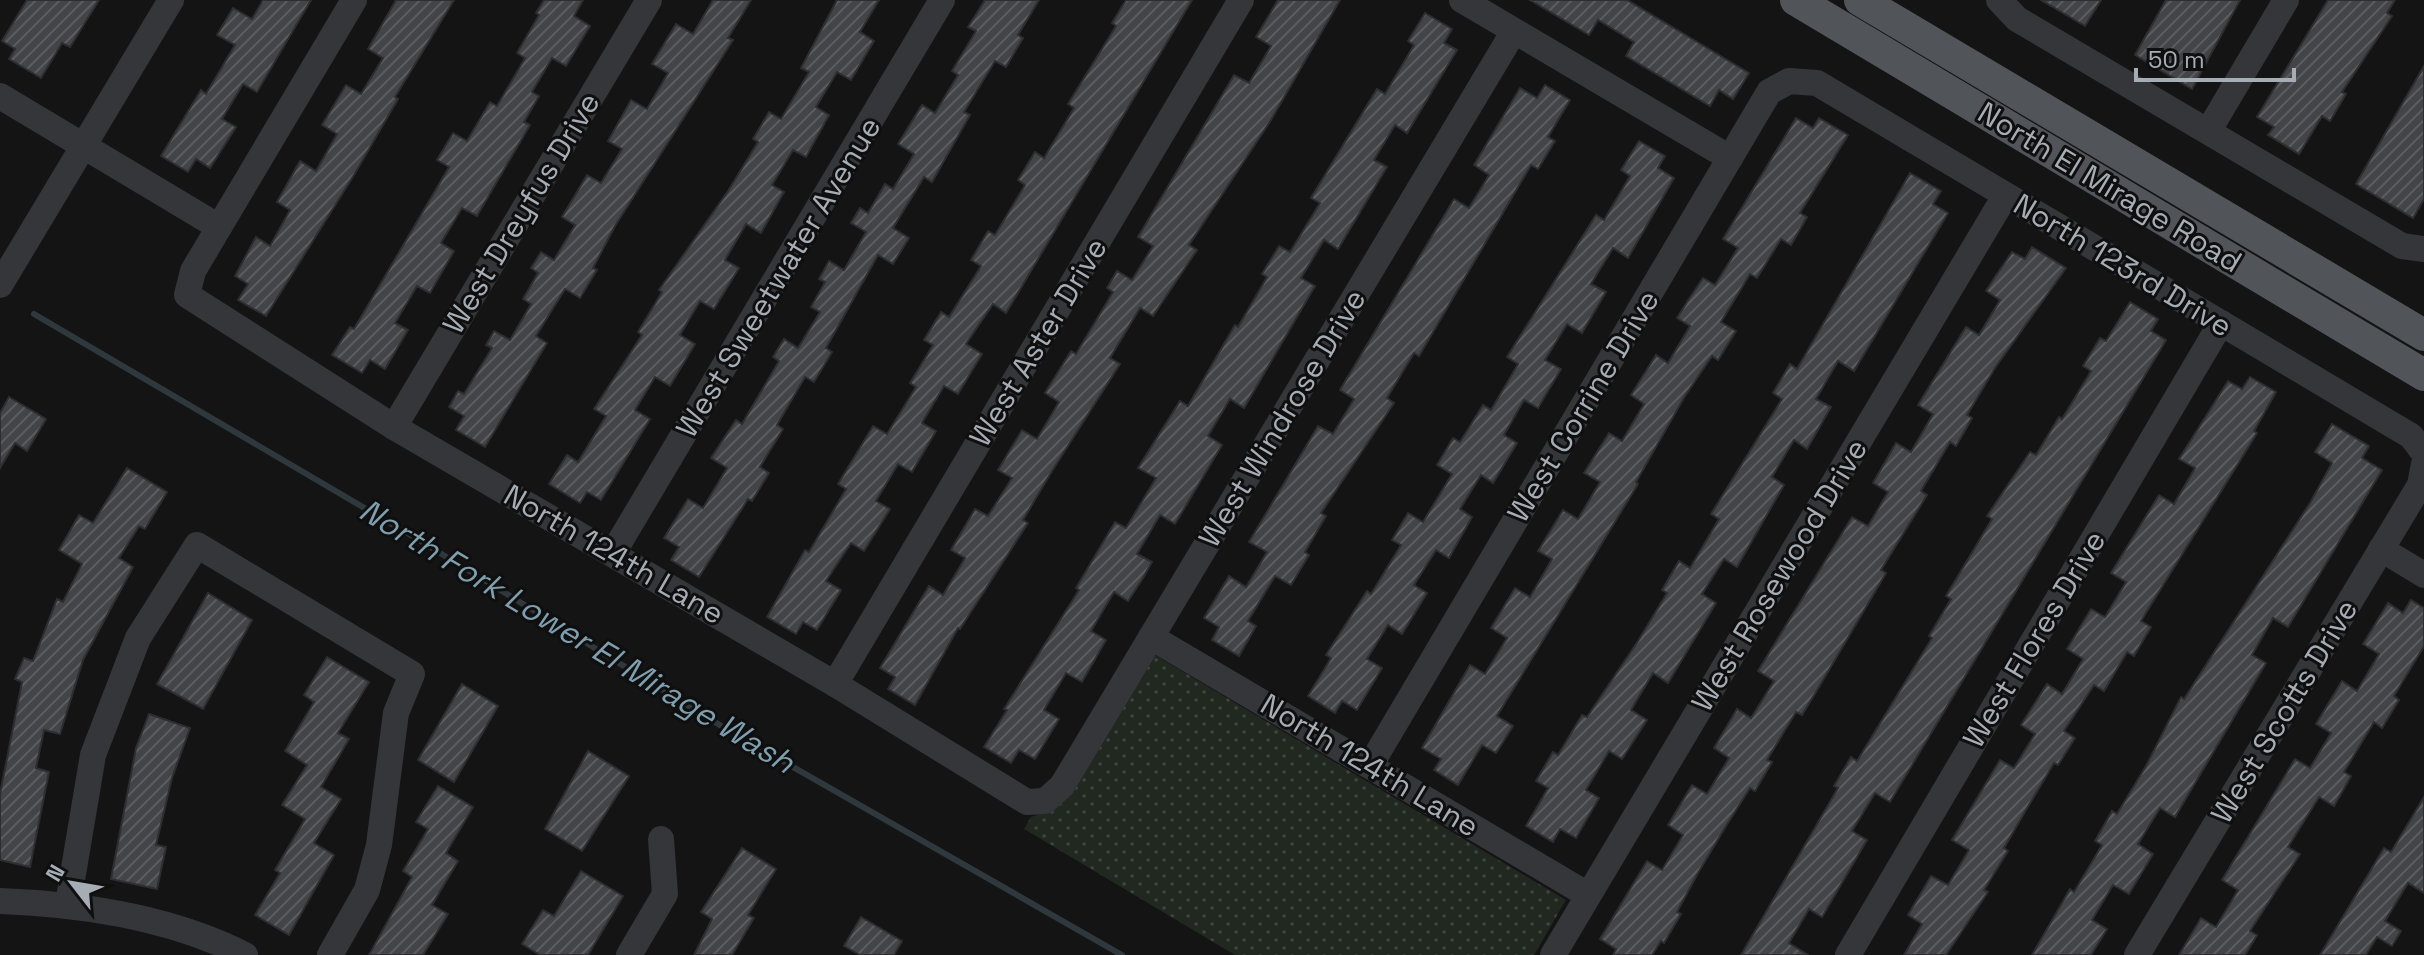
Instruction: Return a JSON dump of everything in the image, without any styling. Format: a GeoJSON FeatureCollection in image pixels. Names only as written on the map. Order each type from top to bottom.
{"type":"FeatureCollection","features":[{"type":"Feature","properties":{"kind":"main road","name":"North El Mirage Road"},"geometry":{"type":"LineString","coordinates":[[1796,0],[2424,375]]}},
{"type":"Feature","properties":{"kind":"main road","name":"North El Mirage Road"},"geometry":{"type":"LineString","coordinates":[[1860,0],[2424,335]]}},
{"type":"Feature","properties":{"kind":"street"},"geometry":{"type":"LineString","coordinates":[[0,285],[171,0]]}},
{"type":"Feature","properties":{"kind":"street"},"geometry":{"type":"LineString","coordinates":[[0,96],[219,227],[354,0]]}},
{"type":"Feature","properties":{"kind":"street","name":"West Dreyfus Drive"},"geometry":{"type":"LineString","coordinates":[[394,427],[649,0]]}},
{"type":"Feature","properties":{"kind":"street","name":"West Sweetwater Avenue"},"geometry":{"type":"LineString","coordinates":[[613,553],[942,0]]}},
{"type":"Feature","properties":{"kind":"street","name":"West Aster Drive"},"geometry":{"type":"LineString","coordinates":[[835,684],[1241,0]]}},
{"type":"Feature","properties":{"kind":"street"},"geometry":{"type":"LineString","coordinates":[[1462,0],[1730,158]]}},
{"type":"Feature","properties":{"kind":"street"},"geometry":{"type":"LineString","coordinates":[[1999,0],[2017,19],[2402,246],[2424,249]]}},
{"type":"Feature","properties":{"kind":"street"},"geometry":{"type":"LineString","coordinates":[[2209,130],[2286,0]]}},
{"type":"Feature","properties":{"kind":"street","name":"West Windrose Drive"},"geometry":{"type":"LineString","coordinates":[[1045,801],[1062,786],[1514,31]]}},
{"type":"Feature","properties":{"kind":"street","name":"West Corrine Drive"},"geometry":{"type":"LineString","coordinates":[[1371,764],[1769,92],[1789,81],[1817,83]]}},
{"type":"Feature","properties":{"kind":"street","name":"North 123rd Drive"},"geometry":{"type":"LineString","coordinates":[[1817,83],[2411,436],[2424,453]]}},
{"type":"Feature","properties":{"kind":"street","name":"West Rosewood Drive"},"geometry":{"type":"LineString","coordinates":[[1553,955],[2005,196]]}},
{"type":"Feature","properties":{"kind":"street","name":"North 124th Lane"},"geometry":{"type":"LineString","coordinates":[[219,227],[193,271],[187,295],[394,427],[835,684],[1010,795],[1027,802],[1045,801]]}},
{"type":"Feature","properties":{"kind":"street","name":"West Flores Drive"},"geometry":{"type":"LineString","coordinates":[[1848,955],[2221,323]]}},
{"type":"Feature","properties":{"kind":"street","name":"West Scotts Drive"},"geometry":{"type":"LineString","coordinates":[[2137,955],[2420,485],[2424,464]]}},
{"type":"Feature","properties":{"kind":"street"},"geometry":{"type":"LineString","coordinates":[[68,904],[98,742],[138,638],[197,545],[412,674],[396,713],[379,845],[367,890],[330,955]]}},
{"type":"Feature","properties":{"kind":"street"},"geometry":{"type":"LineString","coordinates":[[2381,549],[2424,575]]}},
{"type":"Feature","properties":{"kind":"street","name":"North 124th Lane"},"geometry":{"type":"LineString","coordinates":[[1151,637],[1371,764],[1588,895]]}},
{"type":"Feature","properties":{"kind":"street"},"geometry":{"type":"LineString","coordinates":[[629,955],[665,894],[661,839]]}},
{"type":"Feature","properties":{"kind":"street"},"geometry":{"type":"LineString","coordinates":[[0,901],[68,904],[131,917],[190,946],[245,955]]}},
{"type":"Feature","properties":{"kind":"shaded area"},"geometry":{"type":"Polygon","coordinates":[[[1155,655],[1566,900],[1534,955],[1235,955],[1024,829],[1031,817],[1050,810],[1071,796],[1155,655]]]}},
{"type":"Feature","properties":{"kind":"building"},"geometry":{"type":"Polygon","coordinates":[[[27,0],[99,0],[70,47],[62,43],[41,78],[9,59],[15,49],[2,41],[27,0]]]}},
{"type":"Feature","properties":{"kind":"building"},"geometry":{"type":"Polygon","coordinates":[[[263,0],[311,0],[257,92],[243,84],[222,119],[236,127],[210,168],[196,159],[188,172],[161,156],[201,90],[206,94],[235,45],[217,35],[233,8],[252,19],[263,0]]]}},
{"type":"Feature","properties":{"kind":"building"},"geometry":{"type":"Polygon","coordinates":[[[396,0],[454,0],[395,97],[398,99],[354,175],[266,316],[238,300],[248,284],[235,276],[256,237],[270,246],[290,210],[277,202],[300,161],[316,171],[337,134],[322,125],[346,85],[361,94],[383,58],[368,49],[396,0]]]}},
{"type":"Feature","properties":{"kind":"building"},"geometry":{"type":"Polygon","coordinates":[[[544,0],[583,0],[574,16],[590,26],[566,66],[552,58],[532,92],[539,96],[524,122],[530,125],[477,216],[462,208],[441,243],[454,251],[430,293],[417,286],[395,323],[408,330],[385,369],[370,360],[362,373],[332,355],[350,327],[354,329],[449,167],[437,160],[453,133],[467,141],[490,102],[497,106],[525,58],[517,53],[544,0]]]}},
{"type":"Feature","properties":{"kind":"building"},"geometry":{"type":"Polygon","coordinates":[[[713,0],[751,0],[728,38],[733,40],[615,226],[593,268],[597,270],[580,298],[565,289],[536,336],[547,343],[485,447],[456,430],[464,416],[449,407],[458,391],[464,394],[492,348],[486,345],[494,331],[510,340],[531,304],[523,299],[538,273],[531,268],[541,252],[554,260],[575,225],[562,217],[587,175],[601,183],[622,149],[608,141],[631,100],[647,109],[668,73],[652,64],[676,24],[693,34],[713,0]]]}},
{"type":"Feature","properties":{"kind":"building"},"geometry":{"type":"Polygon","coordinates":[[[837,0],[879,0],[860,32],[874,41],[851,80],[837,72],[816,107],[829,115],[806,157],[793,150],[772,185],[784,192],[761,233],[746,224],[725,260],[739,268],[714,309],[700,301],[680,335],[695,344],[670,386],[655,377],[635,410],[650,419],[601,500],[587,492],[580,503],[549,484],[567,455],[578,462],[606,416],[594,409],[642,335],[638,332],[662,292],[659,290],[728,191],[758,142],[753,139],[769,112],[781,119],[809,72],[801,68],[837,0]]]}},
{"type":"Feature","properties":{"kind":"building"},"geometry":{"type":"Polygon","coordinates":[[[985,0],[1039,0],[1018,35],[1023,38],[1006,67],[995,61],[964,112],[970,115],[932,182],[924,177],[893,228],[909,238],[893,264],[878,255],[826,348],[832,352],[814,382],[805,377],[777,425],[783,429],[760,467],[769,473],[752,501],[748,499],[699,577],[671,560],[679,547],[664,538],[688,499],[703,508],[727,468],[711,458],[736,420],[742,424],[779,361],[773,357],[784,339],[798,348],[820,312],[811,307],[825,282],[819,279],[829,261],[844,270],[866,232],[851,223],[860,208],[868,213],[885,184],[893,189],[914,154],[898,144],[922,105],[935,113],[958,75],[952,71],[976,31],[968,27],[985,0]]]}},
{"type":"Feature","properties":{"kind":"building"},"geometry":{"type":"Polygon","coordinates":[[[1126,0],[1192,0],[1006,313],[993,304],[966,344],[982,354],[958,394],[944,386],[922,423],[936,431],[912,472],[898,464],[876,501],[890,509],[864,551],[851,543],[826,581],[841,590],[817,630],[803,622],[796,634],[767,617],[805,550],[809,552],[846,489],[838,484],[873,426],[887,434],[916,387],[910,383],[933,345],[924,340],[941,312],[949,317],[981,266],[971,260],[988,231],[995,235],[1025,185],[1018,180],[1035,152],[1044,158],[1074,108],[1068,104],[1116,26],[1112,23],[1126,0]]]}},
{"type":"Feature","properties":{"kind":"building"},"geometry":{"type":"Polygon","coordinates":[[[1278,0],[1340,0],[1271,120],[1189,245],[1197,250],[1153,316],[1140,308],[1110,358],[1120,364],[1052,471],[1023,520],[1028,523],[958,628],[915,705],[888,689],[895,677],[880,668],[929,586],[943,595],[965,558],[951,550],[975,509],[988,516],[1012,478],[998,470],[1022,430],[1037,439],[1059,402],[1045,393],[1071,351],[1076,354],[1113,292],[1107,288],[1117,271],[1132,280],[1153,246],[1138,237],[1234,75],[1249,83],[1271,46],[1256,37],[1278,0]]]}},
{"type":"Feature","properties":{"kind":"building"},"geometry":{"type":"Polygon","coordinates":[[[1530,0],[1627,0],[1749,73],[1733,99],[1719,90],[1710,106],[1626,56],[1634,42],[1598,20],[1589,35],[1530,0]]]}},
{"type":"Feature","properties":{"kind":"building"},"geometry":{"type":"Polygon","coordinates":[[[2041,0],[2101,0],[2085,26],[2041,0]]]}},
{"type":"Feature","properties":{"kind":"building"},"geometry":{"type":"Polygon","coordinates":[[[2166,0],[2240,0],[2192,89],[2135,55],[2166,0]]]}},
{"type":"Feature","properties":{"kind":"building"},"geometry":{"type":"Polygon","coordinates":[[[2328,0],[2395,0],[2387,13],[2392,16],[2342,92],[2346,94],[2330,121],[2322,116],[2299,154],[2268,135],[2274,127],[2257,117],[2328,0]]]}},
{"type":"Feature","properties":{"kind":"building"},"geometry":{"type":"Polygon","coordinates":[[[1425,13],[1452,29],[1444,43],[1457,50],[1407,133],[1395,125],[1374,160],[1387,167],[1338,249],[1324,240],[1301,278],[1315,286],[1244,408],[1230,399],[1208,436],[1222,445],[1175,524],[1160,515],[1137,554],[1152,562],[1143,578],[1128,601],[1114,592],[1091,631],[1106,640],[1082,682],[1066,673],[1044,710],[1059,719],[1035,759],[1019,750],[1011,763],[984,747],[1007,710],[1004,709],[1079,590],[1076,588],[1115,522],[1126,528],[1156,478],[1138,468],[1180,401],[1188,406],[1267,277],[1262,274],[1279,246],[1290,252],[1320,203],[1311,198],[1377,89],[1385,94],[1414,45],[1408,41],[1425,13]]]}},
{"type":"Feature","properties":{"kind":"building"},"geometry":{"type":"Polygon","coordinates":[[[2424,66],[2424,199],[2413,218],[2356,184],[2424,66]]]}},
{"type":"Feature","properties":{"kind":"building"},"geometry":{"type":"Polygon","coordinates":[[[1545,85],[1570,100],[1548,137],[1555,141],[1538,169],[1531,165],[1419,356],[1414,353],[1387,398],[1394,403],[1321,513],[1326,516],[1305,552],[1309,555],[1291,585],[1275,576],[1248,621],[1256,626],[1239,656],[1212,640],[1219,627],[1204,618],[1229,576],[1246,587],[1267,552],[1249,542],[1318,426],[1333,434],[1354,399],[1340,390],[1454,199],[1469,208],[1489,175],[1474,165],[1520,88],[1537,98],[1545,85]]]}},
{"type":"Feature","properties":{"kind":"building"},"geometry":{"type":"Polygon","coordinates":[[[1796,118],[1813,128],[1819,118],[1848,135],[1800,213],[1807,217],[1791,245],[1781,239],[1757,278],[1750,274],[1721,322],[1736,331],[1718,360],[1712,356],[1685,396],[1636,482],[1638,484],[1497,716],[1513,726],[1496,753],[1482,745],[1458,785],[1434,770],[1441,759],[1422,748],[1470,665],[1485,674],[1507,638],[1491,628],[1515,588],[1530,597],[1552,559],[1538,551],[1563,510],[1578,519],[1600,482],[1584,473],[1609,433],[1622,441],[1644,404],[1631,395],[1656,355],[1668,363],[1690,326],[1677,318],[1703,278],[1715,285],[1738,248],[1723,239],[1796,118]]]}},
{"type":"Feature","properties":{"kind":"building"},"geometry":{"type":"Polygon","coordinates":[[[1639,141],[1665,156],[1658,168],[1674,178],[1628,258],[1613,248],[1591,284],[1606,292],[1582,333],[1567,324],[1545,360],[1561,369],[1538,408],[1524,400],[1504,435],[1517,443],[1493,483],[1481,475],[1460,509],[1472,517],[1449,558],[1436,550],[1414,585],[1427,593],[1402,634],[1388,625],[1367,659],[1382,668],[1357,710],[1342,701],[1335,713],[1308,696],[1331,658],[1326,655],[1367,591],[1371,594],[1401,545],[1392,540],[1408,513],[1423,522],[1452,474],[1437,465],[1453,438],[1460,442],[1483,405],[1491,410],[1518,364],[1507,357],[1596,215],[1604,220],[1630,176],[1621,170],[1639,141]]]}},
{"type":"Feature","properties":{"kind":"building"},"geometry":{"type":"Polygon","coordinates":[[[1910,173],[1941,191],[1933,204],[1948,213],[1854,371],[1838,361],[1816,399],[1831,407],[1807,449],[1794,440],[1772,477],[1784,485],[1737,567],[1724,559],[1702,594],[1716,603],[1668,683],[1653,673],[1631,710],[1647,720],[1622,759],[1609,751],[1586,790],[1599,798],[1576,838],[1560,829],[1553,842],[1526,826],[1548,788],[1536,781],[1553,752],[1558,755],[1582,715],[1587,717],[1638,641],[1667,593],[1662,590],[1679,561],[1690,568],[1719,519],[1711,514],[1782,399],[1773,393],[1790,364],[1797,369],[1910,173]]]}},
{"type":"Feature","properties":{"kind":"building"},"geometry":{"type":"Polygon","coordinates":[[[2032,247],[2066,268],[1995,368],[1967,415],[1972,418],[1956,446],[1950,442],[1921,491],[1927,495],[1881,570],[1886,573],[1819,687],[1802,715],[1796,712],[1767,760],[1772,762],[1755,791],[1750,788],[1726,826],[1677,912],[1681,914],[1664,943],[1661,941],[1652,955],[1613,955],[1616,949],[1600,939],[1647,861],[1662,870],[1683,835],[1668,825],[1692,785],[1707,794],[1729,758],[1714,748],[1737,709],[1751,718],[1774,681],[1758,671],[1852,517],[1868,526],[1888,492],[1873,483],[1896,443],[1911,452],[1933,414],[1918,405],[1966,327],[1979,335],[2000,300],[1986,291],[1995,277],[2012,252],[2025,259],[2032,247]]]}},
{"type":"Feature","properties":{"kind":"building"},"geometry":{"type":"Polygon","coordinates":[[[2130,302],[2158,319],[2151,331],[2166,340],[1890,802],[1875,793],[1852,831],[1867,840],[1822,917],[1809,909],[1789,943],[1808,955],[1741,955],[1838,788],[1834,786],[1851,757],[1857,761],[1932,638],[1929,636],[1951,599],[1946,596],[1992,519],[1987,516],[2030,452],[2036,455],[2059,417],[2062,419],[2091,371],[2083,366],[2100,338],[2106,341],[2130,302]]]}},
{"type":"Feature","properties":{"kind":"building"},"geometry":{"type":"Polygon","coordinates":[[[2250,377],[2276,392],[2254,431],[2257,433],[2141,621],[2151,627],[2134,656],[2127,652],[2104,691],[2094,685],[2064,731],[2075,738],[2058,765],[2054,763],[2026,810],[2004,848],[2008,851],[1984,890],[1988,892],[1946,955],[1904,955],[1922,924],[1908,915],[1931,876],[1948,885],[1969,850],[1952,840],[2000,760],[2014,768],[2035,734],[2021,725],[2047,684],[2062,694],[2083,659],[2067,649],[2091,609],[2105,617],[2126,582],[2111,573],[2159,495],[2174,504],[2195,468],[2179,459],[2228,381],[2242,389],[2250,377]]]}},
{"type":"Feature","properties":{"kind":"building"},"geometry":{"type":"Polygon","coordinates":[[[9,397],[46,419],[27,451],[15,443],[0,468],[0,413],[9,397]]]}},
{"type":"Feature","properties":{"kind":"building"},"geometry":{"type":"Polygon","coordinates":[[[2332,424],[2369,446],[2362,458],[2382,470],[2288,627],[2273,618],[2252,655],[2266,663],[2175,817],[2160,808],[2138,844],[2153,854],[2129,894],[2113,885],[2092,920],[2107,929],[2091,955],[2032,955],[2070,889],[2074,892],[2102,845],[2095,841],[2112,811],[2117,814],[2146,766],[2181,697],[2184,699],[2310,503],[2332,463],[2315,452],[2332,424]]]}},
{"type":"Feature","properties":{"kind":"building"},"geometry":{"type":"Polygon","coordinates":[[[127,468],[167,492],[145,529],[139,526],[119,558],[133,567],[83,660],[60,734],[44,730],[36,768],[49,772],[30,867],[0,860],[0,794],[22,682],[15,679],[24,658],[33,661],[57,599],[63,602],[82,564],[59,550],[79,515],[93,523],[127,468]]]}},
{"type":"Feature","properties":{"kind":"building"},"geometry":{"type":"Polygon","coordinates":[[[208,593],[252,620],[203,709],[157,684],[208,593]]]}},
{"type":"Feature","properties":{"kind":"building"},"geometry":{"type":"Polygon","coordinates":[[[2411,600],[2424,608],[2424,646],[2394,696],[2399,700],[2382,728],[2374,722],[2344,772],[2351,776],[2334,806],[2319,797],[2288,847],[2300,854],[2250,931],[2257,935],[2245,955],[2179,955],[2201,918],[2216,927],[2238,890],[2222,880],[2295,759],[2310,768],[2331,733],[2316,724],[2342,681],[2357,691],[2379,654],[2363,644],[2388,603],[2403,613],[2411,600]]]}},
{"type":"Feature","properties":{"kind":"building"},"geometry":{"type":"Polygon","coordinates":[[[327,657],[369,682],[338,733],[349,739],[321,787],[341,799],[314,843],[334,855],[289,935],[255,915],[280,873],[275,870],[305,819],[282,805],[307,765],[285,751],[314,702],[304,695],[327,657]]]}},
{"type":"Feature","properties":{"kind":"building"},"geometry":{"type":"Polygon","coordinates":[[[462,684],[498,706],[454,782],[418,760],[462,684]]]}},
{"type":"Feature","properties":{"kind":"building"},"geometry":{"type":"Polygon","coordinates":[[[149,714],[190,728],[172,778],[156,845],[166,847],[157,889],[111,879],[136,748],[149,714]]]}},
{"type":"Feature","properties":{"kind":"building"},"geometry":{"type":"Polygon","coordinates":[[[588,751],[629,776],[582,851],[545,829],[588,751]]]}},
{"type":"Feature","properties":{"kind":"building"},"geometry":{"type":"Polygon","coordinates":[[[438,786],[473,807],[446,853],[458,861],[432,905],[448,914],[423,955],[369,955],[412,877],[403,871],[428,829],[416,822],[438,786]]]}},
{"type":"Feature","properties":{"kind":"building"},"geometry":{"type":"Polygon","coordinates":[[[2424,797],[2424,893],[2408,883],[2385,921],[2401,931],[2392,946],[2377,937],[2366,955],[2320,955],[2384,848],[2391,852],[2424,797]]]}},
{"type":"Feature","properties":{"kind":"building"},"geometry":{"type":"Polygon","coordinates":[[[742,848],[776,869],[748,915],[754,918],[732,955],[694,955],[712,919],[701,912],[742,848]]]}},
{"type":"Feature","properties":{"kind":"building"},"geometry":{"type":"Polygon","coordinates":[[[581,871],[623,896],[588,955],[540,955],[522,944],[543,910],[554,916],[581,871]]]}},
{"type":"Feature","properties":{"kind":"building"},"geometry":{"type":"Polygon","coordinates":[[[861,917],[902,941],[894,955],[860,955],[844,946],[861,917]]]}},
{"type":"Feature","properties":{"kind":"waterway","name":"North Fork Lower El Mirage Wash"},"geometry":{"type":"LineString","coordinates":[[34,314],[419,540],[723,727],[1122,955]]}}]}
